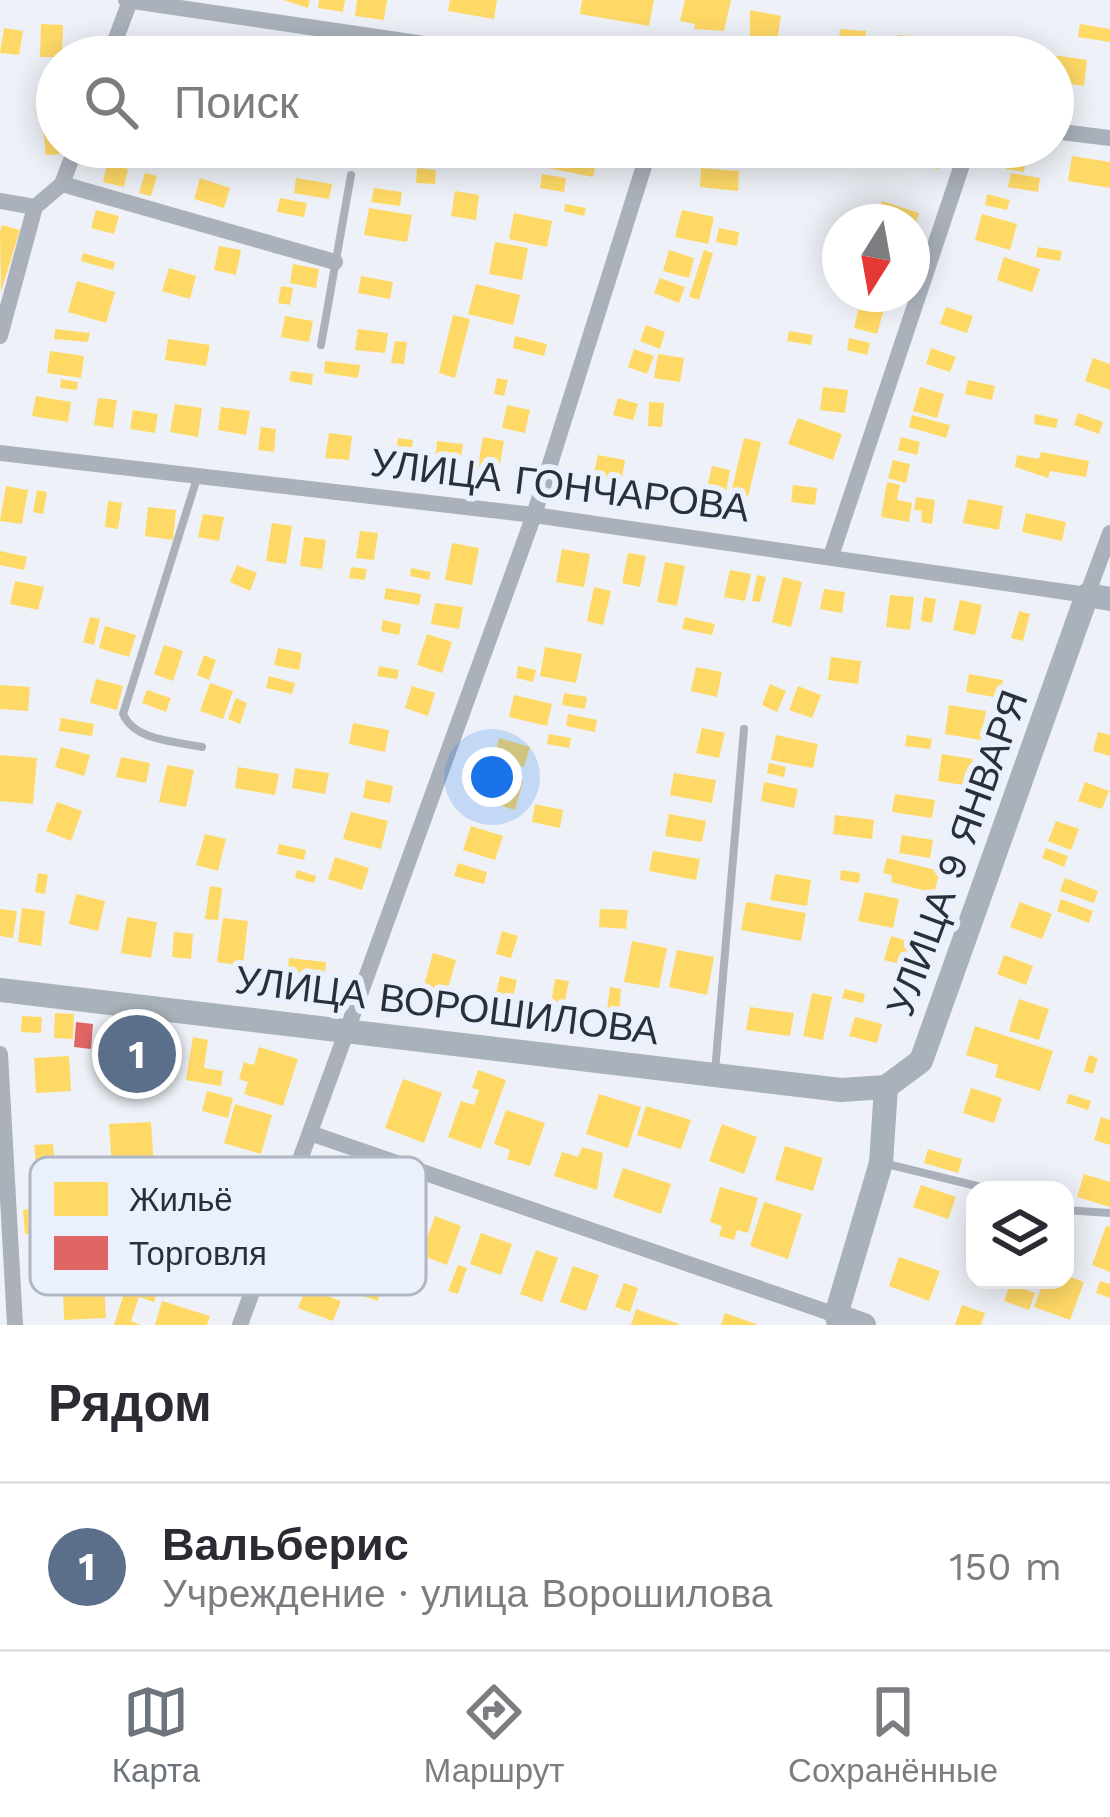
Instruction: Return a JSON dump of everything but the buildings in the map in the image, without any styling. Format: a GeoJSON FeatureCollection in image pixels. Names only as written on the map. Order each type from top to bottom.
{"type":"FeatureCollection","features":[{"type":"Feature","properties":{"kind":"street"},"geometry":{"type":"LineString","coordinates":[[116,36],[128,0],[371,36]]}},
{"type":"Feature","properties":{"kind":"street"},"geometry":{"type":"LineString","coordinates":[[1074,133],[1110,139]]}},
{"type":"Feature","properties":{"kind":"street"},"geometry":{"type":"LineString","coordinates":[[0,336],[34,207],[62,184],[68,168]]}},
{"type":"Feature","properties":{"kind":"street"},"geometry":{"type":"LineString","coordinates":[[301,1157],[534,515],[643,168]]}},
{"type":"Feature","properties":{"kind":"street"},"geometry":{"type":"LineString","coordinates":[[831,556],[961,168]]}},
{"type":"Feature","properties":{"kind":"street"},"geometry":{"type":"LineString","coordinates":[[62,184],[335,262]]}},
{"type":"Feature","properties":{"kind":"street"},"geometry":{"type":"LineString","coordinates":[[0,200],[34,207]]}},
{"type":"Feature","properties":{"kind":"street","name":"УЛИЦА ГОНЧАРОВА"},"geometry":{"type":"LineString","coordinates":[[0,454],[534,515],[1098,597]]}},
{"type":"Feature","properties":{"kind":"street","name":"УЛИЦА 9 ЯНВАРЯ"},"geometry":{"type":"LineString","coordinates":[[886,1087],[921,1061],[1098,597],[1110,533]]}},
{"type":"Feature","properties":{"kind":"street","name":"УЛИЦА ВОРОШИЛОВА"},"geometry":{"type":"LineString","coordinates":[[0,991],[841,1090],[886,1087]]}},
{"type":"Feature","properties":{"kind":"street"},"geometry":{"type":"LineString","coordinates":[[0,1054],[15,1325]]}},
{"type":"Feature","properties":{"kind":"street"},"geometry":{"type":"LineString","coordinates":[[834,1320],[881,1163],[886,1087]]}},
{"type":"Feature","properties":{"kind":"street"},"geometry":{"type":"LineString","coordinates":[[310,1133],[377,1157]]}},
{"type":"Feature","properties":{"kind":"street"},"geometry":{"type":"LineString","coordinates":[[426,1174],[834,1320],[864,1325]]}},
{"type":"Feature","properties":{"kind":"street"},"geometry":{"type":"LineString","coordinates":[[240,1325],[251,1295]]}},
{"type":"Feature","properties":{"kind":"lane"},"geometry":{"type":"LineString","coordinates":[[321,345],[350,175]]}},
{"type":"Feature","properties":{"kind":"lane"},"geometry":{"type":"LineString","coordinates":[[197,478],[122,714],[129,727],[145,735],[202,747]]}},
{"type":"Feature","properties":{"kind":"lane"},"geometry":{"type":"LineString","coordinates":[[715,1073],[744,729]]}},
{"type":"Feature","properties":{"kind":"lane"},"geometry":{"type":"LineString","coordinates":[[881,1163],[966,1183]]}},
{"type":"Feature","properties":{"kind":"lane"},"geometry":{"type":"LineString","coordinates":[[1074,1211],[1110,1213]]}},
{"type":"Feature","properties":{"kind":"place","name":"Вальберис"},"geometry":{"type":"Point","coordinates":[137,1054]}}]}
